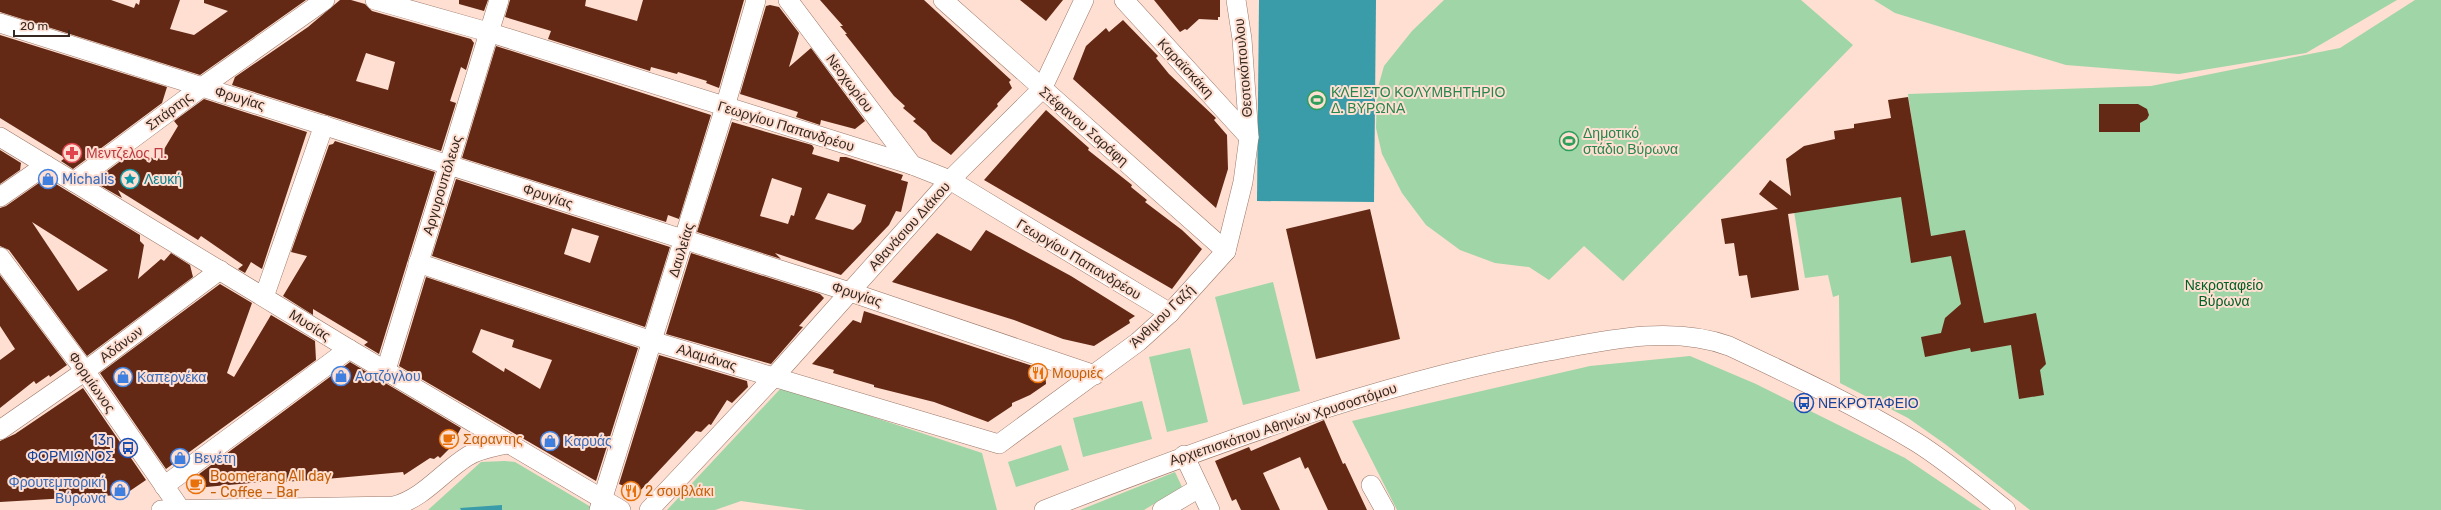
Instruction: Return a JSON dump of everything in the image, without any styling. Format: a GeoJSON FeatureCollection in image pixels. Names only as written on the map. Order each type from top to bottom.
{"type":"FeatureCollection","features":[{"type":"Feature","properties":{"kind":"street","name":"Σπάρτης"},"geometry":{"type":"LineString","coordinates":[[74,182],[202,87],[325,0]]}},
{"type":"Feature","properties":{"kind":"street","name":"Γεωργίου Παπανδρέου"},"geometry":{"type":"LineString","coordinates":[[376,0],[488,32],[912,165],[950,180],[1170,313]]}},
{"type":"Feature","properties":{"kind":"street","name":"Αργυρουπόλεως"},"geometry":{"type":"LineString","coordinates":[[386,370],[499,0]]}},
{"type":"Feature","properties":{"kind":"street","name":"Δαυλείας"},"geometry":{"type":"LineString","coordinates":[[602,505],[726,107],[756,0]]}},
{"type":"Feature","properties":{"kind":"street","name":"Νεοχωρίου"},"geometry":{"type":"LineString","coordinates":[[788,0],[912,165]]}},
{"type":"Feature","properties":{"kind":"street","name":"Στέφανου Σαράφη"},"geometry":{"type":"LineString","coordinates":[[943,0],[1226,251]]}},
{"type":"Feature","properties":{"kind":"street","name":"Αθανάσιου Διάκου"},"geometry":{"type":"LineString","coordinates":[[648,510],[773,378],[950,180],[1042,89],[1084,0]]}},
{"type":"Feature","properties":{"kind":"street","name":"Καραϊσκάκη"},"geometry":{"type":"LineString","coordinates":[[1124,0],[1249,136]]}},
{"type":"Feature","properties":{"kind":"street","name":"Θεοτοκόπουλου"},"geometry":{"type":"LineString","coordinates":[[1236,0],[1242,39],[1249,136]]}},
{"type":"Feature","properties":{"kind":"street","name":"Φρυγίας"},"geometry":{"type":"LineString","coordinates":[[0,23],[850,292],[1095,375]]}},
{"type":"Feature","properties":{"kind":"street"},"geometry":{"type":"LineString","coordinates":[[264,297],[324,125]]}},
{"type":"Feature","properties":{"kind":"street","name":"Άνθιμου Γαζή"},"geometry":{"type":"LineString","coordinates":[[999,444],[1138,342],[1170,313],[1226,251],[1243,182],[1249,136]]}},
{"type":"Feature","properties":{"kind":"street","name":"Μυσίας"},"geometry":{"type":"LineString","coordinates":[[0,137],[386,370],[507,444],[602,505],[621,510]]}},
{"type":"Feature","properties":{"kind":"street"},"geometry":{"type":"LineString","coordinates":[[0,197],[46,165]]}},
{"type":"Feature","properties":{"kind":"street","name":"Φορμίωνος"},"geometry":{"type":"LineString","coordinates":[[0,257],[85,371],[181,510]]}},
{"type":"Feature","properties":{"kind":"street","name":"Αλαμάνας"},"geometry":{"type":"LineString","coordinates":[[418,263],[652,341],[999,444]]}},
{"type":"Feature","properties":{"kind":"street","name":"Αδάνων"},"geometry":{"type":"LineString","coordinates":[[0,430],[85,371],[220,270]]}},
{"type":"Feature","properties":{"kind":"street","name":"Αρχιεπισκόπου Αθηνών Χρυσοστόμου"},"geometry":{"type":"LineString","coordinates":[[1044,510],[1184,455],[1328,406],[1439,375],[1600,341],[1649,336],[1695,338],[1730,346],[1884,423],[1948,464],[2006,510]]}},
{"type":"Feature","properties":{"kind":"street"},"geometry":{"type":"LineString","coordinates":[[164,486],[349,349]]}},
{"type":"Feature","properties":{"kind":"street"},"geometry":{"type":"LineString","coordinates":[[161,510],[394,506],[409,502],[468,456],[485,449],[507,444]]}},
{"type":"Feature","properties":{"kind":"street"},"geometry":{"type":"LineString","coordinates":[[1184,455],[1210,510]]}},
{"type":"Feature","properties":{"kind":"street"},"geometry":{"type":"LineString","coordinates":[[1371,485],[1385,510]]}},
{"type":"Feature","properties":{"kind":"street"},"geometry":{"type":"LineString","coordinates":[[1162,510],[1199,488]]}},
{"type":"Feature","properties":{"kind":"green space","name":"Δημοτικό στάδιο Βύρωνα"},"geometry":{"type":"Polygon","coordinates":[[[1444,0],[1801,0],[1853,45],[1623,281],[1584,246],[1549,280],[1529,267],[1495,263],[1460,250],[1426,225],[1402,193],[1382,154],[1376,128],[1377,91],[1384,66],[1412,31],[1444,0]]]}},
{"type":"Feature","properties":{"kind":"green space"},"geometry":{"type":"Polygon","coordinates":[[[1874,0],[2397,0],[2306,53],[2179,74],[2066,65],[1895,13],[1874,0]]]}},
{"type":"Feature","properties":{"kind":"green space","name":"Νεκροταφείο Βύρωνα"},"geometry":{"type":"Polygon","coordinates":[[[2415,0],[2441,0],[2441,510],[2030,510],[1945,444],[1908,418],[1840,383],[1839,295],[1833,297],[1828,275],[1805,278],[1787,169],[1916,149],[1908,94],[2151,86],[2340,48],[2415,0]]]}},
{"type":"Feature","properties":{"kind":"green space"},"geometry":{"type":"Polygon","coordinates":[[[1273,282],[1300,391],[1243,405],[1215,297],[1273,282]]]}},
{"type":"Feature","properties":{"kind":"green space"},"geometry":{"type":"Polygon","coordinates":[[[1190,348],[1208,422],[1167,432],[1149,357],[1190,348]]]}},
{"type":"Feature","properties":{"kind":"green space"},"geometry":{"type":"Polygon","coordinates":[[[1690,356],[1756,384],[1905,458],[1982,510],[1397,510],[1352,421],[1590,366],[1690,356]]]}},
{"type":"Feature","properties":{"kind":"green space"},"geometry":{"type":"Polygon","coordinates":[[[782,387],[982,453],[997,510],[806,510],[741,501],[715,510],[667,510],[782,387]]]}},
{"type":"Feature","properties":{"kind":"green space"},"geometry":{"type":"Polygon","coordinates":[[[1142,401],[1152,439],[1083,457],[1073,418],[1142,401]]]}},
{"type":"Feature","properties":{"kind":"green space"},"geometry":{"type":"Polygon","coordinates":[[[1061,445],[1069,470],[1016,487],[1008,462],[1061,445]]]}},
{"type":"Feature","properties":{"kind":"green space"},"geometry":{"type":"Polygon","coordinates":[[[481,462],[515,462],[591,507],[591,510],[428,510],[481,462]]]}},
{"type":"Feature","properties":{"kind":"green space"},"geometry":{"type":"Polygon","coordinates":[[[1175,472],[1182,487],[1144,510],[1080,510],[1175,472]]]}},
{"type":"Feature","properties":{"kind":"water","name":"ΚΛΕΙΣΤΟ ΚΟΛΥΜΒΗΤΗΡΙΟ Δ. ΒΥΡΩΝΑ"},"geometry":{"type":"Polygon","coordinates":[[[1259,0],[1376,0],[1374,202],[1257,201],[1259,0]]]}},
{"type":"Feature","properties":{"kind":"water"},"geometry":{"type":"Polygon","coordinates":[[[502,505],[502,510],[461,510],[460,508],[502,505]]]}},
{"type":"Feature","properties":{"kind":"building"},"geometry":{"type":"Polygon","coordinates":[[[0,0],[111,0],[134,8],[136,3],[139,5],[140,0],[180,0],[170,29],[194,35],[228,11],[204,3],[204,0],[306,0],[200,75],[0,12],[0,0]]]}},
{"type":"Feature","properties":{"kind":"building"},"geometry":{"type":"Polygon","coordinates":[[[340,0],[351,0],[365,4],[372,11],[471,39],[474,43],[466,70],[461,67],[450,101],[456,103],[441,151],[232,85],[235,77],[308,27],[340,0]],[[366,53],[356,81],[388,90],[395,62],[366,53]]]}},
{"type":"Feature","properties":{"kind":"building"},"geometry":{"type":"Polygon","coordinates":[[[459,0],[488,0],[484,11],[459,4],[459,0]]]}},
{"type":"Feature","properties":{"kind":"building"},"geometry":{"type":"Polygon","coordinates":[[[510,0],[586,0],[585,6],[637,21],[643,0],[744,0],[719,88],[706,83],[707,81],[678,72],[677,74],[651,67],[650,71],[548,39],[551,31],[505,17],[510,0]]]}},
{"type":"Feature","properties":{"kind":"building"},"geometry":{"type":"Polygon","coordinates":[[[820,0],[924,0],[1011,80],[1009,82],[1012,88],[997,104],[998,106],[951,155],[932,141],[926,132],[913,121],[916,119],[903,108],[905,106],[894,96],[845,34],[847,34],[840,26],[843,26],[820,0]]]}},
{"type":"Feature","properties":{"kind":"building"},"geometry":{"type":"Polygon","coordinates":[[[1020,0],[1063,0],[1046,21],[1020,0]]]}},
{"type":"Feature","properties":{"kind":"building"},"geometry":{"type":"Polygon","coordinates":[[[1154,0],[1220,0],[1220,17],[1218,17],[1218,20],[1199,19],[1187,30],[1185,29],[1180,32],[1154,0]]]}},
{"type":"Feature","properties":{"kind":"building"},"geometry":{"type":"Polygon","coordinates":[[[770,5],[779,7],[799,33],[789,67],[811,48],[865,121],[855,129],[821,120],[820,125],[796,117],[798,112],[740,94],[766,6],[770,5]]]}},
{"type":"Feature","properties":{"kind":"building"},"geometry":{"type":"Polygon","coordinates":[[[1123,20],[1158,56],[1156,58],[1169,74],[1216,118],[1214,120],[1227,135],[1228,169],[1216,208],[1073,79],[1086,46],[1106,28],[1109,32],[1123,20]]]}},
{"type":"Feature","properties":{"kind":"building"},"geometry":{"type":"Polygon","coordinates":[[[0,35],[167,87],[162,103],[73,169],[61,161],[65,158],[0,118],[0,35]]]}},
{"type":"Feature","properties":{"kind":"building"},"geometry":{"type":"Polygon","coordinates":[[[496,46],[711,115],[679,219],[668,215],[666,222],[462,158],[496,46]]]}},
{"type":"Feature","properties":{"kind":"building"},"geometry":{"type":"Polygon","coordinates":[[[1908,97],[1931,236],[1965,230],[1984,323],[2036,313],[2046,364],[2040,370],[2044,395],[2019,399],[2011,345],[1971,352],[1970,348],[1925,357],[1921,337],[1941,333],[1945,318],[1961,304],[1951,256],[1911,263],[1901,197],[1788,214],[1799,290],[1751,298],[1747,275],[1739,276],[1734,243],[1725,244],[1721,219],[1778,209],[1759,194],[1770,180],[1791,196],[1786,159],[1804,146],[1835,139],[1834,131],[1854,128],[1854,124],[1891,118],[1888,100],[1908,97]]]}},
{"type":"Feature","properties":{"kind":"building"},"geometry":{"type":"Polygon","coordinates":[[[204,99],[307,132],[262,269],[251,262],[245,273],[238,269],[243,265],[201,236],[198,240],[118,190],[122,198],[101,186],[103,174],[137,149],[157,161],[178,126],[174,121],[204,99]]]}},
{"type":"Feature","properties":{"kind":"building"},"geometry":{"type":"Polygon","coordinates":[[[2099,104],[2138,104],[2147,109],[2149,115],[2147,119],[2140,123],[2140,132],[2099,132],[2099,104]]]}},
{"type":"Feature","properties":{"kind":"building"},"geometry":{"type":"Polygon","coordinates":[[[1046,110],[1089,148],[1088,150],[1132,185],[1131,187],[1147,200],[1145,202],[1182,230],[1202,249],[1172,289],[984,180],[1046,110]]]}},
{"type":"Feature","properties":{"kind":"building"},"geometry":{"type":"Polygon","coordinates":[[[732,122],[812,145],[814,148],[812,154],[839,162],[840,157],[846,157],[903,175],[901,180],[908,182],[901,212],[896,211],[889,225],[841,275],[775,253],[781,259],[697,232],[732,122]],[[772,178],[760,216],[788,224],[791,215],[794,216],[802,188],[772,178]],[[828,193],[815,219],[853,230],[861,222],[866,205],[828,193]]]}},
{"type":"Feature","properties":{"kind":"building"},"geometry":{"type":"Polygon","coordinates":[[[335,141],[435,172],[379,354],[364,345],[368,342],[313,309],[313,315],[283,296],[307,256],[291,252],[329,145],[333,144],[335,141]]]}},
{"type":"Feature","properties":{"kind":"building"},"geometry":{"type":"Polygon","coordinates":[[[0,150],[21,163],[20,170],[0,184],[0,150]]]}},
{"type":"Feature","properties":{"kind":"building"},"geometry":{"type":"Polygon","coordinates":[[[46,178],[140,235],[140,241],[144,245],[138,279],[161,259],[164,261],[171,253],[190,265],[193,277],[87,356],[9,250],[0,246],[0,208],[6,206],[46,178]],[[32,222],[78,291],[108,270],[32,222]]]}},
{"type":"Feature","properties":{"kind":"building"},"geometry":{"type":"Polygon","coordinates":[[[456,179],[670,247],[645,327],[432,256],[456,179]],[[572,228],[564,254],[590,263],[599,236],[572,228]]]}},
{"type":"Feature","properties":{"kind":"building"},"geometry":{"type":"Polygon","coordinates":[[[1370,209],[1400,339],[1316,359],[1286,229],[1370,209]]]}},
{"type":"Feature","properties":{"kind":"building"},"geometry":{"type":"Polygon","coordinates":[[[986,230],[1071,276],[1135,316],[1129,320],[1130,323],[1094,346],[1063,339],[1014,320],[892,282],[937,233],[971,251],[986,230]]]}},
{"type":"Feature","properties":{"kind":"building"},"geometry":{"type":"Polygon","coordinates":[[[691,253],[820,294],[824,298],[799,326],[803,327],[771,364],[666,334],[691,253]]]}},
{"type":"Feature","properties":{"kind":"building"},"geometry":{"type":"Polygon","coordinates":[[[0,275],[67,365],[50,377],[49,375],[36,384],[34,381],[0,408],[0,360],[15,349],[0,326],[0,275]]]}},
{"type":"Feature","properties":{"kind":"building"},"geometry":{"type":"Polygon","coordinates":[[[426,277],[638,348],[596,481],[399,366],[426,277]],[[481,329],[472,352],[504,372],[505,368],[540,389],[552,360],[512,347],[514,340],[481,329]]]}},
{"type":"Feature","properties":{"kind":"building"},"geometry":{"type":"Polygon","coordinates":[[[220,284],[252,303],[227,373],[234,377],[271,315],[315,341],[316,360],[166,469],[100,373],[220,284]]]}},
{"type":"Feature","properties":{"kind":"building"},"geometry":{"type":"Polygon","coordinates":[[[864,311],[1045,370],[1046,384],[1030,395],[1012,403],[1012,406],[988,422],[934,402],[874,387],[874,385],[833,373],[834,370],[812,364],[853,320],[861,323],[864,311]]]}},
{"type":"Feature","properties":{"kind":"building"},"geometry":{"type":"Polygon","coordinates":[[[659,355],[747,381],[748,387],[732,403],[727,400],[711,425],[709,424],[701,432],[696,431],[639,492],[619,484],[659,355]]]}},
{"type":"Feature","properties":{"kind":"building"},"geometry":{"type":"Polygon","coordinates":[[[350,362],[461,428],[450,448],[440,458],[438,456],[434,459],[430,458],[404,475],[403,472],[283,482],[282,480],[206,487],[199,474],[350,362]]]}},
{"type":"Feature","properties":{"kind":"building"},"geometry":{"type":"Polygon","coordinates":[[[83,388],[146,480],[121,497],[119,495],[0,502],[0,441],[15,434],[83,388]]]}},
{"type":"Feature","properties":{"kind":"building"},"geometry":{"type":"Polygon","coordinates":[[[1324,420],[1343,464],[1345,463],[1367,510],[1328,510],[1308,467],[1305,469],[1300,457],[1263,473],[1280,510],[1241,510],[1236,499],[1232,501],[1215,461],[1249,447],[1251,451],[1324,420]]]}},
{"type":"Feature","properties":{"kind":"place","name":"ΚΛΕΙΣΤΟ ΚΟΛΥΜΒΗΤΗΡΙΟ Δ. ΒΥΡΩΝΑ"},"geometry":{"type":"Point","coordinates":[1317,100]}},
{"type":"Feature","properties":{"kind":"place","name":"Δημοτικό στάδιο Βύρωνα"},"geometry":{"type":"Point","coordinates":[1569,141]}},
{"type":"Feature","properties":{"kind":"place","name":"Μεντζελος Π."},"geometry":{"type":"Point","coordinates":[72,153]}},
{"type":"Feature","properties":{"kind":"place","name":"Michalis"},"geometry":{"type":"Point","coordinates":[48,179]}},
{"type":"Feature","properties":{"kind":"place","name":"Λευκή"},"geometry":{"type":"Point","coordinates":[130,179]}},
{"type":"Feature","properties":{"kind":"place","name":"Μουριές"},"geometry":{"type":"Point","coordinates":[1038,373]}},
{"type":"Feature","properties":{"kind":"place","name":"Αστζόγλου"},"geometry":{"type":"Point","coordinates":[341,376]}},
{"type":"Feature","properties":{"kind":"place","name":"Καπερνέκα"},"geometry":{"type":"Point","coordinates":[123,377]}},
{"type":"Feature","properties":{"kind":"place","name":"ΝΕΚΡΟΤΑΦΕΙΟ"},"geometry":{"type":"Point","coordinates":[1804,403]}},
{"type":"Feature","properties":{"kind":"place","name":"Σαραντης"},"geometry":{"type":"Point","coordinates":[449,439]}},
{"type":"Feature","properties":{"kind":"place","name":"Καρυάς"},"geometry":{"type":"Point","coordinates":[550,441]}},
{"type":"Feature","properties":{"kind":"place","name":"13η ΦΟΡΜΙΩΝΟΣ"},"geometry":{"type":"Point","coordinates":[128,448]}},
{"type":"Feature","properties":{"kind":"place","name":"Βενέτη"},"geometry":{"type":"Point","coordinates":[180,458]}},
{"type":"Feature","properties":{"kind":"place","name":"Boomerang All day - Coffee - Bar"},"geometry":{"type":"Point","coordinates":[196,484]}},
{"type":"Feature","properties":{"kind":"place","name":"Φρουτεμπορική Βύρωνα"},"geometry":{"type":"Point","coordinates":[120,490]}},
{"type":"Feature","properties":{"kind":"place","name":"2 σουβλάκι"},"geometry":{"type":"Point","coordinates":[631,491]}}]}
